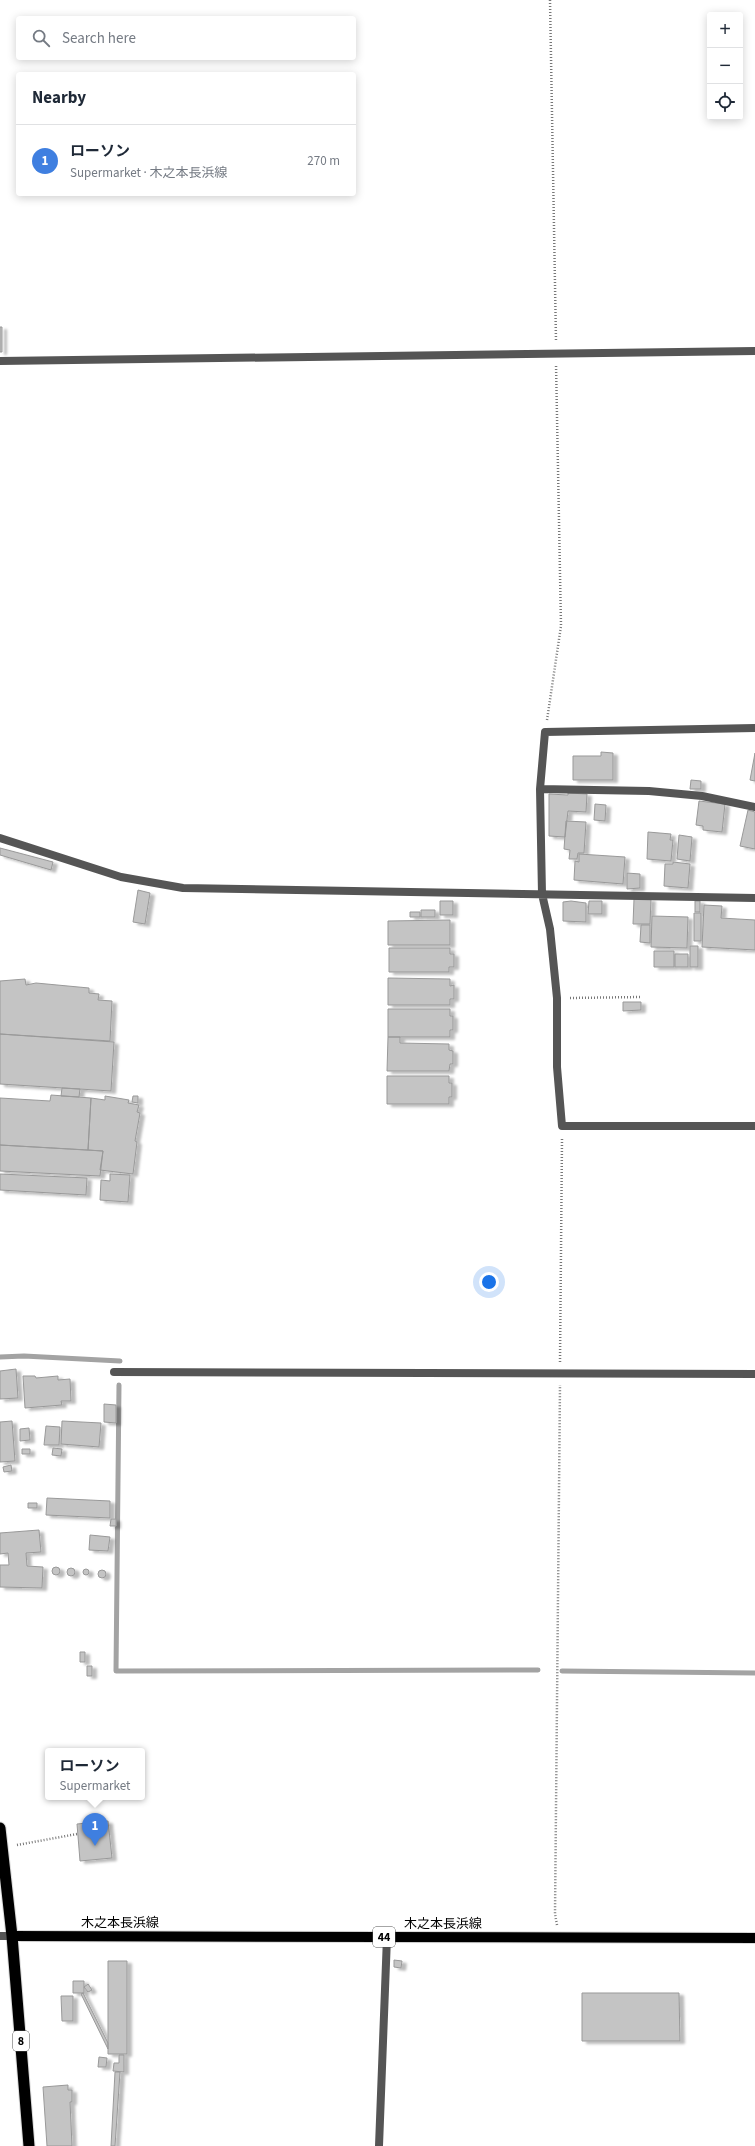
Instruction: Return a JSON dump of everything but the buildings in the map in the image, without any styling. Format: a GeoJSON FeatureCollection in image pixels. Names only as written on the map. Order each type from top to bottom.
{"type":"FeatureCollection","features":[{"type":"Feature","properties":{"kind":"highway","name":"8"},"geometry":{"type":"LineString","coordinates":[[0,1828],[12,1936],[29,2146]]}},
{"type":"Feature","properties":{"kind":"main road","name":"木之本長浜線"},"geometry":{"type":"LineString","coordinates":[[12,1936],[755,1938]]}},
{"type":"Feature","properties":{"kind":"street"},"geometry":{"type":"LineString","coordinates":[[0,361],[755,351]]}},
{"type":"Feature","properties":{"kind":"street"},"geometry":{"type":"LineString","coordinates":[[755,728],[545,732],[540,789],[542,894],[550,929],[557,998],[557,1067],[562,1126],[755,1126]]}},
{"type":"Feature","properties":{"kind":"street"},"geometry":{"type":"LineString","coordinates":[[540,789],[649,791],[702,796],[755,807]]}},
{"type":"Feature","properties":{"kind":"street"},"geometry":{"type":"LineString","coordinates":[[0,838],[121,877],[183,888],[755,898]]}},
{"type":"Feature","properties":{"kind":"street"},"geometry":{"type":"LineString","coordinates":[[114,1372],[755,1374]]}},
{"type":"Feature","properties":{"kind":"street"},"geometry":{"type":"LineString","coordinates":[[0,1936],[12,1936]]}},
{"type":"Feature","properties":{"kind":"street"},"geometry":{"type":"LineString","coordinates":[[379,2146],[387,1937]]}},
{"type":"Feature","properties":{"kind":"path"},"geometry":{"type":"LineString","coordinates":[[557,998],[641,997]]}},
{"type":"Feature","properties":{"kind":"path"},"geometry":{"type":"LineString","coordinates":[[559,1937],[555,1914],[562,1126]]}},
{"type":"Feature","properties":{"kind":"path"},"geometry":{"type":"LineString","coordinates":[[16,1845],[77,1834]]}},
{"type":"Feature","properties":{"kind":"waterway"},"geometry":{"type":"LineString","coordinates":[[0,1357],[24,1356],[120,1361]]}},
{"type":"Feature","properties":{"kind":"waterway"},"geometry":{"type":"LineString","coordinates":[[119,1385],[116,1671],[538,1670]]}},
{"type":"Feature","properties":{"kind":"waterway"},"geometry":{"type":"LineString","coordinates":[[562,1671],[755,1673]]}},
{"type":"Feature","properties":{"kind":"place","name":"ローソン"},"geometry":{"type":"Point","coordinates":[95,1846]}}]}
